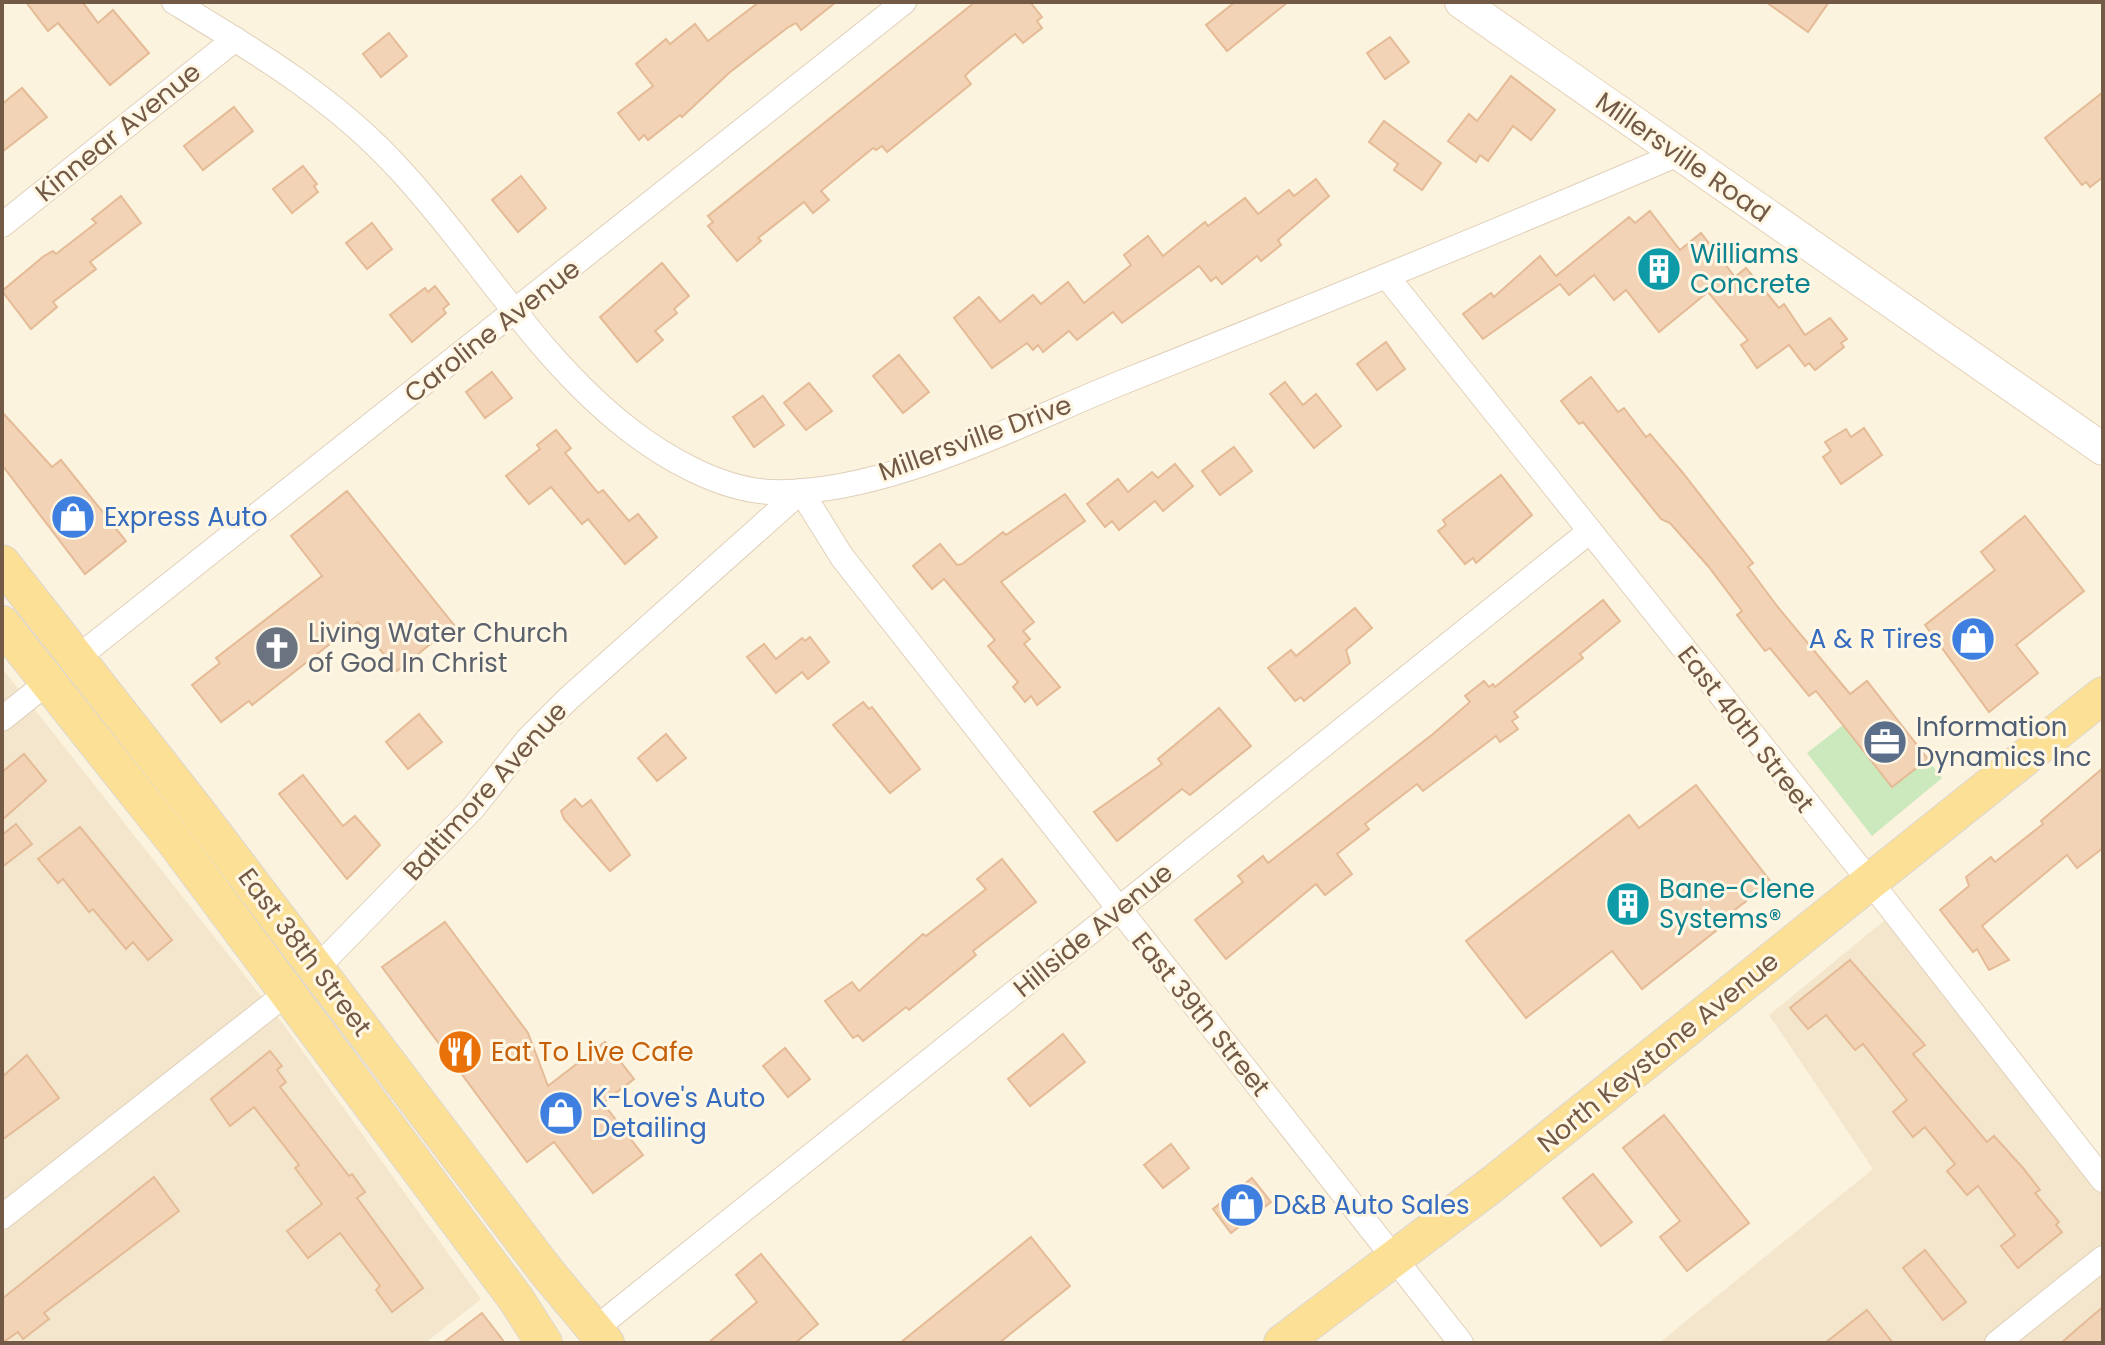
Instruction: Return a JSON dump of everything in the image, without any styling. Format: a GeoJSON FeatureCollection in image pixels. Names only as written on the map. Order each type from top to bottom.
{"type":"FeatureCollection","features":[{"type":"Feature","properties":{"kind":"main road","name":"East 38th Street"},"geometry":{"type":"LineString","coordinates":[[2,563],[317,968],[528,1248],[600,1336]]}},
{"type":"Feature","properties":{"kind":"main road","name":"East 38th Street"},"geometry":{"type":"LineString","coordinates":[[2,624],[288,992],[516,1299],[544,1343]]}},
{"type":"Feature","properties":{"kind":"main road","name":"North Keystone Avenue"},"geometry":{"type":"LineString","coordinates":[[1282,1343],[1396,1259],[2103,695]]}},
{"type":"Feature","properties":{"kind":"street","name":"Millersville Drive"},"geometry":{"type":"LineString","coordinates":[[174,2],[314,92],[376,145],[418,189],[584,391],[649,444],[696,469],[745,487],[774,492],[801,491],[873,477],[931,459],[1388,278],[1678,154]]}},
{"type":"Feature","properties":{"kind":"street","name":"Caroline Avenue"},"geometry":{"type":"LineString","coordinates":[[77,658],[517,313],[904,2]]}},
{"type":"Feature","properties":{"kind":"street","name":"Millersville Road"},"geometry":{"type":"LineString","coordinates":[[1461,2],[2103,449]]}},
{"type":"Feature","properties":{"kind":"street","name":"Kinnear Avenue"},"geometry":{"type":"LineString","coordinates":[[2,225],[235,39]]}},
{"type":"Feature","properties":{"kind":"street","name":"East 40th Street"},"geometry":{"type":"LineString","coordinates":[[1388,278],[2103,1180]]}},
{"type":"Feature","properties":{"kind":"street","name":"East 39th Street"},"geometry":{"type":"LineString","coordinates":[[801,491],[842,557],[1461,1343]]}},
{"type":"Feature","properties":{"kind":"street","name":"Baltimore Avenue"},"geometry":{"type":"LineString","coordinates":[[317,968],[483,798],[528,739],[568,699],[801,491]]}},
{"type":"Feature","properties":{"kind":"street","name":"Hillside Avenue"},"geometry":{"type":"LineString","coordinates":[[600,1336],[1118,910],[1590,531]]}},
{"type":"Feature","properties":{"kind":"street"},"geometry":{"type":"LineString","coordinates":[[2,719],[48,682]]}},
{"type":"Feature","properties":{"kind":"street"},"geometry":{"type":"LineString","coordinates":[[2,1217],[288,992]]}},
{"type":"Feature","properties":{"kind":"street"},"geometry":{"type":"LineString","coordinates":[[1997,1343],[2103,1258]]}},
{"type":"Feature","properties":{"kind":"shaded area"},"geometry":{"type":"Polygon","coordinates":[[[2,668],[283,1024],[481,1299],[425,1343],[2,1343],[2,668]]]}},
{"type":"Feature","properties":{"kind":"shaded area"},"geometry":{"type":"Polygon","coordinates":[[[1885,920],[2103,1196],[2103,1343],[1659,1343],[1873,1169],[1769,1015],[1885,920]]]}},
{"type":"Feature","properties":{"kind":"green space"},"geometry":{"type":"Polygon","coordinates":[[[1843,725],[1892,786],[1928,760],[1942,778],[1872,836],[1807,753],[1843,725]]]}},
{"type":"Feature","properties":{"kind":"building"},"geometry":{"type":"Polygon","coordinates":[[[26,2],[86,2],[84,4],[98,23],[113,10],[149,53],[110,85],[58,23],[48,31],[26,2]]]}},
{"type":"Feature","properties":{"kind":"building"},"geometry":{"type":"Polygon","coordinates":[[[759,2],[836,2],[801,30],[796,23],[787,28],[729,73],[682,117],[680,115],[648,140],[644,135],[639,140],[618,113],[653,86],[636,64],[666,39],[670,44],[695,24],[708,41],[759,2]]]}},
{"type":"Feature","properties":{"kind":"building"},"geometry":{"type":"Polygon","coordinates":[[[975,2],[1030,2],[1042,17],[1037,21],[1042,28],[1023,43],[1015,34],[965,76],[971,84],[887,152],[882,146],[876,150],[873,148],[821,191],[829,200],[813,213],[804,202],[758,238],[761,241],[737,261],[708,226],[713,222],[708,216],[975,2]]]}},
{"type":"Feature","properties":{"kind":"building"},"geometry":{"type":"Polygon","coordinates":[[[1235,2],[1288,2],[1227,51],[1206,25],[1235,2]]]}},
{"type":"Feature","properties":{"kind":"building"},"geometry":{"type":"Polygon","coordinates":[[[1766,2],[1829,2],[1808,32],[1766,2]]]}},
{"type":"Feature","properties":{"kind":"building"},"geometry":{"type":"Polygon","coordinates":[[[389,33],[407,56],[381,77],[363,54],[389,33]]]}},
{"type":"Feature","properties":{"kind":"building"},"geometry":{"type":"Polygon","coordinates":[[[1390,37],[1409,62],[1385,79],[1367,53],[1390,37]]]}},
{"type":"Feature","properties":{"kind":"building"},"geometry":{"type":"Polygon","coordinates":[[[1511,76],[1555,110],[1531,140],[1513,126],[1488,161],[1480,155],[1476,162],[1448,141],[1469,114],[1477,121],[1511,76]]]}},
{"type":"Feature","properties":{"kind":"building"},"geometry":{"type":"Polygon","coordinates":[[[22,88],[47,117],[2,152],[2,104],[22,88]]]}},
{"type":"Feature","properties":{"kind":"building"},"geometry":{"type":"Polygon","coordinates":[[[2103,92],[2103,177],[2090,187],[2086,182],[2082,185],[2045,138],[2103,92]]]}},
{"type":"Feature","properties":{"kind":"building"},"geometry":{"type":"Polygon","coordinates":[[[234,107],[253,131],[203,170],[184,146],[234,107]]]}},
{"type":"Feature","properties":{"kind":"building"},"geometry":{"type":"Polygon","coordinates":[[[1384,121],[1441,163],[1422,190],[1394,170],[1398,164],[1369,142],[1384,121]]]}},
{"type":"Feature","properties":{"kind":"building"},"geometry":{"type":"Polygon","coordinates":[[[303,166],[317,184],[314,186],[318,192],[292,213],[273,189],[303,166]]]}},
{"type":"Feature","properties":{"kind":"building"},"geometry":{"type":"Polygon","coordinates":[[[521,176],[546,208],[518,232],[492,200],[521,176]]]}},
{"type":"Feature","properties":{"kind":"building"},"geometry":{"type":"Polygon","coordinates":[[[1316,179],[1329,196],[1278,240],[1281,245],[1261,261],[1257,256],[1222,284],[1216,277],[1211,281],[1199,266],[1122,323],[1113,312],[1077,340],[1069,331],[1043,352],[1038,345],[1033,350],[1027,343],[992,368],[954,318],[979,297],[1000,322],[1033,295],[1041,304],[1068,282],[1084,303],[1131,265],[1124,255],[1148,236],[1163,256],[1205,222],[1208,226],[1245,198],[1258,214],[1289,190],[1294,196],[1316,179]]]}},
{"type":"Feature","properties":{"kind":"building"},"geometry":{"type":"Polygon","coordinates":[[[121,196],[141,223],[90,262],[96,269],[53,302],[57,307],[31,329],[2,291],[44,256],[53,251],[56,254],[96,223],[92,219],[121,196]]]}},
{"type":"Feature","properties":{"kind":"building"},"geometry":{"type":"Polygon","coordinates":[[[1650,211],[1680,250],[1701,233],[1735,277],[1746,268],[1779,308],[1784,304],[1805,335],[1830,318],[1847,339],[1841,343],[1844,347],[1815,370],[1809,363],[1805,366],[1789,345],[1757,368],[1741,345],[1748,340],[1708,292],[1659,332],[1626,290],[1614,300],[1594,275],[1569,295],[1560,284],[1483,339],[1463,314],[1491,293],[1494,297],[1540,256],[1556,276],[1629,217],[1635,223],[1650,211]]]}},
{"type":"Feature","properties":{"kind":"building"},"geometry":{"type":"Polygon","coordinates":[[[372,223],[392,249],[367,269],[346,243],[372,223]]]}},
{"type":"Feature","properties":{"kind":"building"},"geometry":{"type":"Polygon","coordinates":[[[662,263],[689,296],[674,309],[677,313],[655,331],[663,340],[637,362],[600,317],[662,263]]]}},
{"type":"Feature","properties":{"kind":"building"},"geometry":{"type":"Polygon","coordinates":[[[435,286],[449,304],[443,309],[446,313],[412,342],[390,315],[425,288],[428,292],[435,286]]]}},
{"type":"Feature","properties":{"kind":"building"},"geometry":{"type":"Polygon","coordinates":[[[1386,342],[1405,369],[1377,390],[1357,364],[1386,342]]]}},
{"type":"Feature","properties":{"kind":"building"},"geometry":{"type":"Polygon","coordinates":[[[899,355],[929,392],[903,413],[873,376],[899,355]]]}},
{"type":"Feature","properties":{"kind":"building"},"geometry":{"type":"Polygon","coordinates":[[[492,372],[512,398],[485,418],[466,392],[492,372]]]}},
{"type":"Feature","properties":{"kind":"building"},"geometry":{"type":"Polygon","coordinates":[[[1591,377],[1618,412],[1624,408],[1646,437],[1650,434],[1683,473],[1753,563],[1748,567],[1777,606],[1850,694],[1867,681],[1928,759],[1892,787],[1816,691],[1809,696],[1770,648],[1765,651],[1737,615],[1742,611],[1708,566],[1670,523],[1661,519],[1583,422],[1579,424],[1561,401],[1591,377]]]}},
{"type":"Feature","properties":{"kind":"building"},"geometry":{"type":"Polygon","coordinates":[[[1285,382],[1303,405],[1316,394],[1341,426],[1314,448],[1270,394],[1285,382]]]}},
{"type":"Feature","properties":{"kind":"building"},"geometry":{"type":"Polygon","coordinates":[[[809,383],[832,411],[806,430],[784,403],[809,383]]]}},
{"type":"Feature","properties":{"kind":"building"},"geometry":{"type":"Polygon","coordinates":[[[763,396],[784,425],[754,447],[733,417],[763,396]]]}},
{"type":"Feature","properties":{"kind":"building","name":"Express Auto"},"geometry":{"type":"Polygon","coordinates":[[[2,412],[52,467],[61,460],[126,541],[85,574],[2,465],[2,412]]]}},
{"type":"Feature","properties":{"kind":"building"},"geometry":{"type":"Polygon","coordinates":[[[1864,428],[1882,455],[1841,484],[1823,457],[1831,451],[1825,442],[1846,429],[1851,437],[1864,428]]]}},
{"type":"Feature","properties":{"kind":"building"},"geometry":{"type":"Polygon","coordinates":[[[556,430],[571,448],[565,453],[598,493],[603,490],[629,521],[638,514],[657,537],[625,564],[588,519],[582,524],[551,487],[529,504],[506,476],[540,449],[537,445],[556,430]]]}},
{"type":"Feature","properties":{"kind":"building"},"geometry":{"type":"Polygon","coordinates":[[[1234,447],[1252,471],[1220,495],[1202,471],[1234,447]]]}},
{"type":"Feature","properties":{"kind":"building"},"geometry":{"type":"Polygon","coordinates":[[[1175,464],[1193,486],[1163,511],[1155,501],[1119,530],[1112,521],[1105,527],[1087,504],[1118,479],[1128,492],[1152,472],[1158,478],[1175,464]]]}},
{"type":"Feature","properties":{"kind":"building"},"geometry":{"type":"Polygon","coordinates":[[[1501,475],[1532,515],[1476,563],[1473,558],[1465,564],[1438,531],[1446,525],[1443,520],[1501,475]]]}},
{"type":"Feature","properties":{"kind":"building"},"geometry":{"type":"Polygon","coordinates":[[[347,491],[454,625],[397,671],[358,622],[252,705],[249,701],[221,722],[192,685],[220,663],[216,658],[322,576],[291,536],[347,491]]]}},
{"type":"Feature","properties":{"kind":"building"},"geometry":{"type":"Polygon","coordinates":[[[1065,494],[1085,521],[1001,582],[1034,622],[1023,631],[1030,639],[1024,644],[1060,687],[1037,705],[1031,696],[1025,702],[1013,687],[1018,682],[988,646],[995,640],[944,579],[932,589],[913,566],[940,544],[957,565],[962,564],[1003,532],[1006,535],[1065,494]]]}},
{"type":"Feature","properties":{"kind":"building"},"geometry":{"type":"Polygon","coordinates":[[[2025,516],[2084,591],[2016,645],[2038,673],[1989,712],[1925,625],[1995,570],[1981,552],[2025,516]]]}},
{"type":"Feature","properties":{"kind":"building"},"geometry":{"type":"Polygon","coordinates":[[[1603,600],[1620,621],[1580,654],[1583,658],[1514,712],[1518,717],[1512,721],[1518,729],[1500,742],[1496,736],[1423,791],[1417,784],[1365,824],[1369,829],[1337,854],[1352,874],[1325,895],[1316,884],[1226,959],[1195,920],[1243,882],[1238,876],[1263,856],[1268,863],[1433,734],[1470,702],[1465,696],[1484,681],[1489,687],[1493,684],[1495,687],[1603,600]]]}},
{"type":"Feature","properties":{"kind":"building"},"geometry":{"type":"Polygon","coordinates":[[[1355,608],[1372,628],[1346,650],[1350,663],[1304,701],[1301,697],[1295,701],[1268,668],[1291,650],[1296,656],[1355,608]]]}},
{"type":"Feature","properties":{"kind":"building"},"geometry":{"type":"Polygon","coordinates":[[[810,637],[829,662],[808,679],[802,672],[776,693],[747,657],[764,644],[776,659],[802,638],[805,641],[810,637]]]}},
{"type":"Feature","properties":{"kind":"building"},"geometry":{"type":"Polygon","coordinates":[[[863,702],[869,709],[872,707],[920,769],[890,793],[833,725],[863,702]]]}},
{"type":"Feature","properties":{"kind":"building"},"geometry":{"type":"Polygon","coordinates":[[[1219,708],[1251,746],[1190,795],[1182,789],[1117,841],[1094,812],[1162,764],[1158,759],[1219,708]]]}},
{"type":"Feature","properties":{"kind":"building"},"geometry":{"type":"Polygon","coordinates":[[[419,714],[442,742],[408,769],[386,742],[419,714]]]}},
{"type":"Feature","properties":{"kind":"building"},"geometry":{"type":"Polygon","coordinates":[[[666,734],[686,758],[657,781],[638,758],[666,734]]]}},
{"type":"Feature","properties":{"kind":"building"},"geometry":{"type":"Polygon","coordinates":[[[24,754],[46,781],[2,820],[2,772],[24,754]]]}},
{"type":"Feature","properties":{"kind":"building"},"geometry":{"type":"Polygon","coordinates":[[[2103,768],[2103,848],[2077,868],[2067,855],[1982,926],[2009,960],[1989,970],[1977,949],[1973,952],[1940,910],[1969,886],[1966,877],[1991,857],[1995,862],[2043,824],[2041,821],[2103,768]]]}},
{"type":"Feature","properties":{"kind":"building"},"geometry":{"type":"Polygon","coordinates":[[[303,775],[343,826],[355,816],[380,845],[347,879],[279,794],[303,775]]]}},
{"type":"Feature","properties":{"kind":"building","name":"Bane-Clene Systems®"},"geometry":{"type":"Polygon","coordinates":[[[1696,785],[1771,882],[1714,926],[1717,930],[1642,989],[1612,951],[1526,1018],[1466,941],[1629,815],[1639,828],[1696,785]]]}},
{"type":"Feature","properties":{"kind":"building"},"geometry":{"type":"Polygon","coordinates":[[[575,799],[582,807],[591,800],[630,855],[610,871],[564,819],[561,811],[575,799]]]}},
{"type":"Feature","properties":{"kind":"building"},"geometry":{"type":"Polygon","coordinates":[[[16,824],[32,844],[2,867],[2,835],[16,824]]]}},
{"type":"Feature","properties":{"kind":"building"},"geometry":{"type":"Polygon","coordinates":[[[80,827],[172,940],[148,960],[133,942],[126,949],[93,909],[89,912],[63,879],[58,883],[38,859],[80,827]]]}},
{"type":"Feature","properties":{"kind":"building"},"geometry":{"type":"Polygon","coordinates":[[[1002,859],[1036,902],[973,951],[976,955],[909,1010],[906,1007],[863,1041],[858,1035],[853,1038],[825,1001],[852,982],[859,991],[923,934],[926,936],[986,889],[977,879],[1002,859]]]}},
{"type":"Feature","properties":{"kind":"building"},"geometry":{"type":"Polygon","coordinates":[[[445,922],[528,1033],[548,1086],[605,1042],[634,1079],[603,1103],[643,1155],[593,1193],[554,1142],[527,1162],[382,967],[445,922]]]}},
{"type":"Feature","properties":{"kind":"building"},"geometry":{"type":"Polygon","coordinates":[[[1850,960],[1925,1045],[1913,1054],[1987,1142],[1994,1136],[2023,1168],[2040,1190],[2035,1193],[2059,1222],[2056,1225],[2062,1232],[2018,1268],[2001,1246],[2015,1235],[1978,1186],[1967,1195],[1947,1171],[1955,1164],[1925,1127],[1913,1137],[1893,1112],[1907,1100],[1863,1044],[1855,1050],[1826,1015],[1808,1029],[1790,1008],[1850,960]]]}},
{"type":"Feature","properties":{"kind":"building"},"geometry":{"type":"Polygon","coordinates":[[[1063,1034],[1085,1062],[1030,1106],[1008,1079],[1063,1034]]]}},
{"type":"Feature","properties":{"kind":"building"},"geometry":{"type":"Polygon","coordinates":[[[785,1048],[810,1079],[788,1097],[763,1066],[785,1048]]]}},
{"type":"Feature","properties":{"kind":"building"},"geometry":{"type":"Polygon","coordinates":[[[270,1051],[282,1066],[277,1070],[286,1082],[280,1087],[365,1192],[357,1198],[423,1288],[392,1312],[376,1290],[380,1286],[340,1233],[308,1258],[287,1231],[322,1204],[295,1168],[299,1165],[254,1107],[230,1126],[211,1099],[270,1051]]]}},
{"type":"Feature","properties":{"kind":"building"},"geometry":{"type":"Polygon","coordinates":[[[27,1055],[59,1098],[2,1140],[2,1077],[27,1055]]]}},
{"type":"Feature","properties":{"kind":"building"},"geometry":{"type":"Polygon","coordinates":[[[1664,1115],[1749,1223],[1687,1271],[1660,1237],[1680,1221],[1623,1148],[1664,1115]]]}},
{"type":"Feature","properties":{"kind":"building"},"geometry":{"type":"Polygon","coordinates":[[[1171,1144],[1189,1168],[1163,1188],[1144,1165],[1171,1144]]]}},
{"type":"Feature","properties":{"kind":"building"},"geometry":{"type":"Polygon","coordinates":[[[1593,1174],[1632,1222],[1601,1246],[1563,1198],[1593,1174]]]}},
{"type":"Feature","properties":{"kind":"building"},"geometry":{"type":"Polygon","coordinates":[[[154,1177],[179,1211],[44,1313],[49,1319],[23,1339],[18,1332],[2,1343],[2,1299],[154,1177]]]}},
{"type":"Feature","properties":{"kind":"building","name":"D&B Auto Sales"},"geometry":{"type":"Polygon","coordinates":[[[1252,1178],[1271,1202],[1231,1233],[1213,1209],[1252,1178]]]}},
{"type":"Feature","properties":{"kind":"building"},"geometry":{"type":"Polygon","coordinates":[[[1031,1237],[1070,1286],[999,1343],[900,1343],[1031,1237]]]}},
{"type":"Feature","properties":{"kind":"building"},"geometry":{"type":"Polygon","coordinates":[[[1925,1250],[1966,1302],[1943,1320],[1903,1268],[1925,1250]]]}},
{"type":"Feature","properties":{"kind":"building"},"geometry":{"type":"Polygon","coordinates":[[[761,1254],[818,1324],[795,1343],[708,1343],[757,1302],[736,1275],[761,1254]]]}},
{"type":"Feature","properties":{"kind":"building"},"geometry":{"type":"Polygon","coordinates":[[[2103,1307],[2103,1343],[2061,1343],[2084,1323],[2103,1307]]]}},
{"type":"Feature","properties":{"kind":"building"},"geometry":{"type":"Polygon","coordinates":[[[1867,1310],[1893,1343],[1825,1343],[1867,1310]]]}},
{"type":"Feature","properties":{"kind":"building"},"geometry":{"type":"Polygon","coordinates":[[[482,1313],[505,1343],[443,1343],[482,1313]]]}},
{"type":"Feature","properties":{"kind":"place","name":"Williams Concrete"},"geometry":{"type":"Point","coordinates":[1659,269]}},
{"type":"Feature","properties":{"kind":"place","name":"Express Auto"},"geometry":{"type":"Point","coordinates":[73,517]}},
{"type":"Feature","properties":{"kind":"place","name":"A & R Tires"},"geometry":{"type":"Point","coordinates":[1973,639]}},
{"type":"Feature","properties":{"kind":"place","name":"Living Water Church of God In Christ"},"geometry":{"type":"Point","coordinates":[277,648]}},
{"type":"Feature","properties":{"kind":"place","name":"Information Dynamics Inc"},"geometry":{"type":"Point","coordinates":[1885,742]}},
{"type":"Feature","properties":{"kind":"place","name":"Bane-Clene Systems®"},"geometry":{"type":"Point","coordinates":[1628,904]}},
{"type":"Feature","properties":{"kind":"place","name":"Eat To Live Cafe"},"geometry":{"type":"Point","coordinates":[460,1052]}},
{"type":"Feature","properties":{"kind":"place","name":"K-Love's Auto Detailing"},"geometry":{"type":"Point","coordinates":[561,1113]}},
{"type":"Feature","properties":{"kind":"place","name":"D&B Auto Sales"},"geometry":{"type":"Point","coordinates":[1242,1205]}}]}
